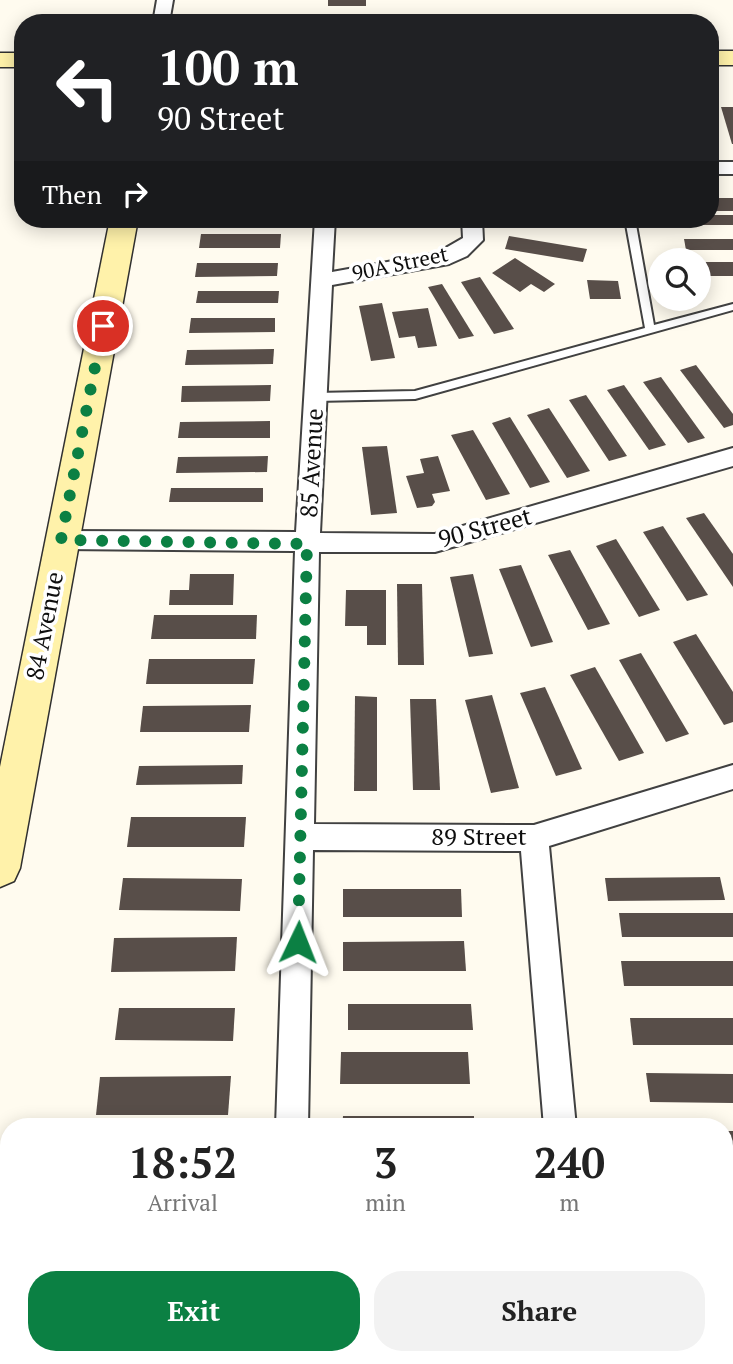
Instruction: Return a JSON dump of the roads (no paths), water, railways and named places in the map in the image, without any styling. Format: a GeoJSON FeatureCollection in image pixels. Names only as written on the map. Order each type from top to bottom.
{"type":"FeatureCollection","features":[{"type":"Feature","properties":{"kind":"street","name":"84 Avenue"},"geometry":{"type":"LineString","coordinates":[[0,868],[122,228]]}},
{"type":"Feature","properties":{"kind":"street","name":"85 Avenue"},"geometry":{"type":"LineString","coordinates":[[292,1118],[307,544],[325,228]]}},
{"type":"Feature","properties":{"kind":"street","name":"90A Street"},"geometry":{"type":"LineString","coordinates":[[323,280],[442,259],[460,251],[473,240],[472,228]]}},
{"type":"Feature","properties":{"kind":"street","name":"90 Street"},"geometry":{"type":"LineString","coordinates":[[61,540],[435,543],[733,457]]}},
{"type":"Feature","properties":{"kind":"street","name":"89 Street"},"geometry":{"type":"LineString","coordinates":[[301,837],[534,838],[731,783]]}},
{"type":"Feature","properties":{"kind":"street"},"geometry":{"type":"LineString","coordinates":[[534,838],[559,1118]]}},
{"type":"Feature","properties":{"kind":"lane"},"geometry":{"type":"LineString","coordinates":[[632,228],[650,328]]}},
{"type":"Feature","properties":{"kind":"lane"},"geometry":{"type":"LineString","coordinates":[[316,397],[415,395],[733,307]]}}]}
